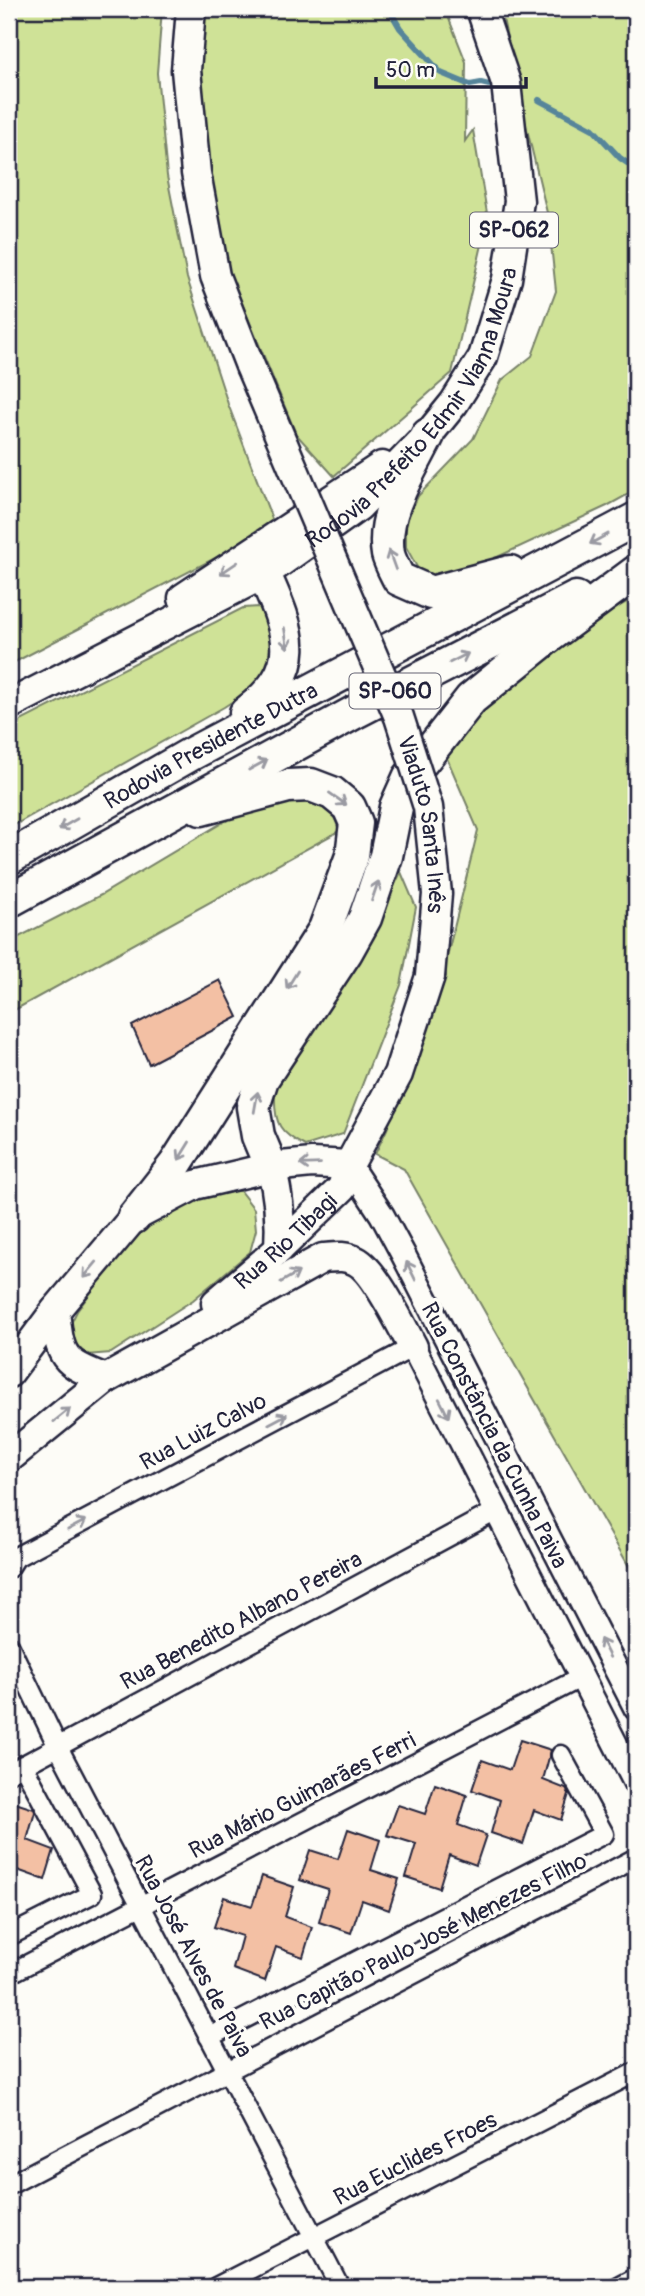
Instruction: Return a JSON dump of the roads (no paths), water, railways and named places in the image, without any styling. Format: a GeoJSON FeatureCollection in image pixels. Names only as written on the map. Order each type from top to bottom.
{"type":"FeatureCollection","features":[{"type":"Feature","properties":{"kind":"highway"},"geometry":{"type":"LineString","coordinates":[[428,435],[396,502],[387,533],[388,556],[399,579],[430,593],[563,559]]}},
{"type":"Feature","properties":{"kind":"highway","name":"Rodovia Presidente Dutra"},"geometry":{"type":"LineString","coordinates":[[9,858],[191,754],[636,519]]}},
{"type":"Feature","properties":{"kind":"highway","name":"Rodovia Presidente Dutra"},"geometry":{"type":"LineString","coordinates":[[9,901],[357,711],[636,566]]}},
{"type":"Feature","properties":{"kind":"highway"},"geometry":{"type":"LineString","coordinates":[[271,1167],[258,1136],[253,1107],[262,1079],[365,919],[386,856],[396,807],[409,778],[471,699],[636,572]]}},
{"type":"Feature","properties":{"kind":"highway"},"geometry":{"type":"LineString","coordinates":[[191,754],[266,698],[282,676],[288,649],[284,624],[264,574]]}},
{"type":"Feature","properties":{"kind":"highway"},"geometry":{"type":"LineString","coordinates":[[134,1217],[175,1165],[325,929],[352,856],[356,823],[349,807],[332,793],[311,785],[288,786],[156,821]]}},
{"type":"Feature","properties":{"kind":"main road","name":"Viaduto Santa Inês"},"geometry":{"type":"LineString","coordinates":[[191,9],[186,70],[196,173],[215,276],[250,366],[399,717],[428,807],[437,894],[430,976]]}},
{"type":"Feature","properties":{"kind":"main road","name":"Rodovia Prefeito Edmir Vianna Moura"},"geometry":{"type":"LineString","coordinates":[[83,665],[264,574],[359,506],[428,435],[454,403],[483,357],[508,279],[519,201],[506,83],[481,9]]}},
{"type":"Feature","properties":{"kind":"main road"},"geometry":{"type":"LineString","coordinates":[[9,705],[83,665],[428,435]]}},
{"type":"Feature","properties":{"kind":"main road"},"geometry":{"type":"LineString","coordinates":[[264,574],[271,550],[282,532]]}},
{"type":"Feature","properties":{"kind":"main road","name":"Rua Rio Tibagi"},"geometry":{"type":"LineString","coordinates":[[144,1357],[237,1287],[342,1188],[349,1166],[398,1074],[430,976]]}},
{"type":"Feature","properties":{"kind":"main road"},"geometry":{"type":"LineString","coordinates":[[9,1373],[55,1311],[134,1217],[195,1185],[271,1167],[312,1163],[349,1166]]}},
{"type":"Feature","properties":{"kind":"main road"},"geometry":{"type":"LineString","coordinates":[[271,1167],[278,1192],[281,1226],[279,1249]]}},
{"type":"Feature","properties":{"kind":"main road"},"geometry":{"type":"LineString","coordinates":[[9,1458],[106,1379],[323,1258],[342,1256],[358,1261],[372,1276],[413,1348]]}},
{"type":"Feature","properties":{"kind":"main road"},"geometry":{"type":"LineString","coordinates":[[55,1311],[59,1346],[69,1362],[106,1379]]}},
{"type":"Feature","properties":{"kind":"street","name":"Rua Constância da Cunha Paiva"},"geometry":{"type":"LineString","coordinates":[[349,1166],[382,1215],[403,1254],[636,1708]]}},
{"type":"Feature","properties":{"kind":"street","name":"Rua Constância da Cunha Paiva"},"geometry":{"type":"LineString","coordinates":[[413,1348],[636,1784]]}},
{"type":"Feature","properties":{"kind":"street","name":"Rua Luiz Calvo"},"geometry":{"type":"LineString","coordinates":[[13,1563],[413,1348]]}},
{"type":"Feature","properties":{"kind":"street","name":"Rua Benedito Albano Pereira"},"geometry":{"type":"LineString","coordinates":[[16,1769],[496,1511]]}},
{"type":"Feature","properties":{"kind":"street","name":"Rua José Alves de Paiva"},"geometry":{"type":"LineString","coordinates":[[9,1645],[58,1747],[340,2287]]}},
{"type":"Feature","properties":{"kind":"street","name":"Rua Mário Guimarães Ferri"},"geometry":{"type":"LineString","coordinates":[[9,1974],[580,1678]]}},
{"type":"Feature","properties":{"kind":"street"},"geometry":{"type":"LineString","coordinates":[[209,2037],[604,1834],[561,1755]]}},
{"type":"Feature","properties":{"kind":"street"},"geometry":{"type":"LineString","coordinates":[[9,1936],[92,1894],[16,1769]]}},
{"type":"Feature","properties":{"kind":"street","name":"Rua Capitão Paulo José Menezes Filho"},"geometry":{"type":"LineString","coordinates":[[9,2185],[636,1858]]}},
{"type":"Feature","properties":{"kind":"street","name":"Rua Euclides Froes"},"geometry":{"type":"LineString","coordinates":[[216,2287],[636,2071]]}},
{"type":"Feature","properties":{"kind":"street"},"geometry":{"type":"LineString","coordinates":[[619,2287],[636,2278]]}},
{"type":"Feature","properties":{"kind":"waterway"},"geometry":{"type":"LineString","coordinates":[[389,9],[400,28],[441,73],[470,85],[489,85]]}},
{"type":"Feature","properties":{"kind":"waterway"},"geometry":{"type":"LineString","coordinates":[[539,100],[593,129],[620,158],[636,169]]}}]}
